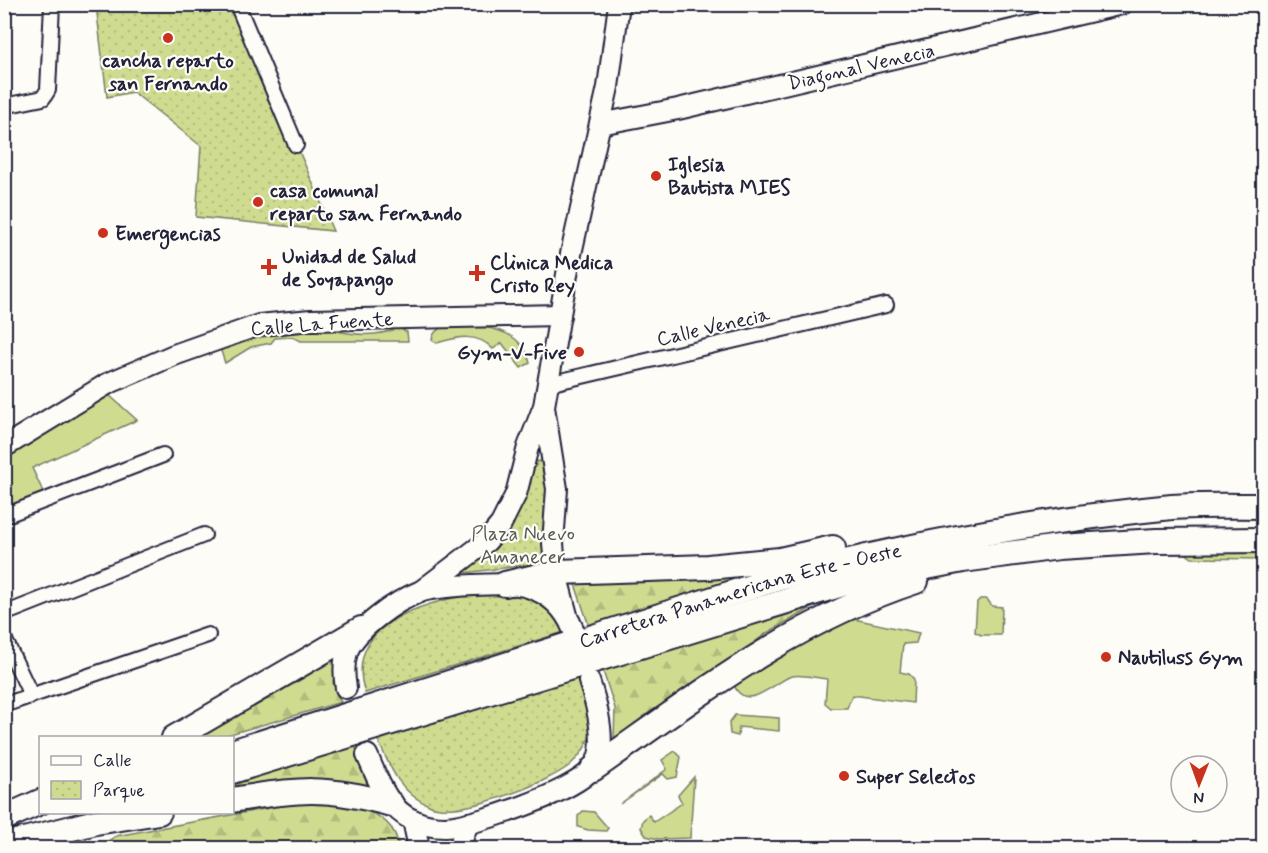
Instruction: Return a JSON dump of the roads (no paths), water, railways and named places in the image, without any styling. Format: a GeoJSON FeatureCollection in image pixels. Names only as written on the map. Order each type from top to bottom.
{"type":"FeatureCollection","features":[{"type":"Feature","properties":{"kind":"highway"},"geometry":{"type":"LineString","coordinates":[[505,584],[556,573],[708,567],[780,560],[858,542],[1010,517],[1122,505],[1173,507]]}},
{"type":"Feature","properties":{"kind":"highway","name":"Carretera Panamericana Este - Oeste"},"geometry":{"type":"LineString","coordinates":[[234,751],[776,579],[836,563],[977,533],[1173,507],[1263,506]]}},
{"type":"Feature","properties":{"kind":"highway","name":"Carretera Panamericana Este - Oeste"},"geometry":{"type":"LineString","coordinates":[[234,770],[811,592],[896,572],[1026,551],[1145,541],[1263,540]]}},
{"type":"Feature","properties":{"kind":"highway"},"geometry":{"type":"LineString","coordinates":[[593,769],[742,664],[823,619],[913,582],[1026,551]]}},
{"type":"Feature","properties":{"kind":"highway"},"geometry":{"type":"LineString","coordinates":[[177,736],[361,629]]}},
{"type":"Feature","properties":{"kind":"highway"},"geometry":{"type":"LineString","coordinates":[[234,801],[295,790],[328,790],[352,793],[391,804]]}},
{"type":"Feature","properties":{"kind":"highway"},"geometry":{"type":"LineString","coordinates":[[4,820],[39,802]]}},
{"type":"Feature","properties":{"kind":"highway"},"geometry":{"type":"LineString","coordinates":[[4,820],[39,811]]}},
{"type":"Feature","properties":{"kind":"highway"},"geometry":{"type":"LineString","coordinates":[[4,837],[86,814]]}},
{"type":"Feature","properties":{"kind":"highway"},"geometry":{"type":"LineString","coordinates":[[4,845],[96,822],[152,814]]}},
{"type":"Feature","properties":{"kind":"main road"},"geometry":{"type":"LineString","coordinates":[[346,688],[344,664],[348,650],[361,629],[420,592],[487,541],[501,524],[516,494],[528,447],[544,406],[560,315],[600,124],[619,4]]}},
{"type":"Feature","properties":{"kind":"main road","name":"Diagonal Venecia"},"geometry":{"type":"LineString","coordinates":[[600,124],[678,110],[1122,4]]}},
{"type":"Feature","properties":{"kind":"main road","name":"Calle La Fuente"},"geometry":{"type":"LineString","coordinates":[[4,447],[114,381],[174,355],[259,325],[311,320],[560,315]]}},
{"type":"Feature","properties":{"kind":"main road"},"geometry":{"type":"LineString","coordinates":[[420,592],[519,584],[537,590],[556,603],[570,623],[556,573],[553,543],[557,489],[544,406]]}},
{"type":"Feature","properties":{"kind":"main road"},"geometry":{"type":"LineString","coordinates":[[368,755],[391,804],[413,820],[446,827],[468,823],[554,793],[593,769],[600,740],[600,718],[589,681]]}},
{"type":"Feature","properties":{"kind":"main road"},"geometry":{"type":"LineString","coordinates":[[413,820],[419,849]]}},
{"type":"Feature","properties":{"kind":"main road"},"geometry":{"type":"LineString","coordinates":[[459,849],[468,823]]}},
{"type":"Feature","properties":{"kind":"street"},"geometry":{"type":"LineString","coordinates":[[4,106],[44,98],[48,90],[52,4]]}},
{"type":"Feature","properties":{"kind":"street"},"geometry":{"type":"LineString","coordinates":[[237,4],[296,146]]}},
{"type":"Feature","properties":{"kind":"street","name":"Calle Venecia"},"geometry":{"type":"LineString","coordinates":[[548,384],[886,305]]}},
{"type":"Feature","properties":{"kind":"street"},"geometry":{"type":"LineString","coordinates":[[4,516],[163,455]]}},
{"type":"Feature","properties":{"kind":"street"},"geometry":{"type":"LineString","coordinates":[[4,614],[204,536]]}},
{"type":"Feature","properties":{"kind":"street"},"geometry":{"type":"LineString","coordinates":[[4,705],[208,635]]}},
{"type":"Feature","properties":{"kind":"street"},"geometry":{"type":"LineString","coordinates":[[4,638],[30,695]]}},
{"type":"Feature","properties":{"kind":"place","name":"cancha reparto san Fernando"},"geometry":{"type":"Point","coordinates":[168,38]}},
{"type":"Feature","properties":{"kind":"place","name":"Iglesia Bautista MIES"},"geometry":{"type":"Point","coordinates":[656,176]}},
{"type":"Feature","properties":{"kind":"place","name":"casa comunal reparto san Fernando"},"geometry":{"type":"Point","coordinates":[258,202]}},
{"type":"Feature","properties":{"kind":"place","name":"Emergencias"},"geometry":{"type":"Point","coordinates":[103,233]}},
{"type":"Feature","properties":{"kind":"place","name":"Unidad de Salud de Soyapango"},"geometry":{"type":"Point","coordinates":[269,267]}},
{"type":"Feature","properties":{"kind":"place","name":"Clinica Medica Cristo Rey"},"geometry":{"type":"Point","coordinates":[477,273]}},
{"type":"Feature","properties":{"kind":"place","name":"Gym-V-Five"},"geometry":{"type":"Point","coordinates":[579,352]}},
{"type":"Feature","properties":{"kind":"place","name":"Nautiluss Gym"},"geometry":{"type":"Point","coordinates":[1106,657]}},
{"type":"Feature","properties":{"kind":"place","name":"Super Selectos"},"geometry":{"type":"Point","coordinates":[844,776]}},
{"type":"Feature","properties":{"kind":"park label","name":"Plaza Nuevo Amanecer"},"geometry":{"type":"Point","coordinates":[523,544]}}]}
